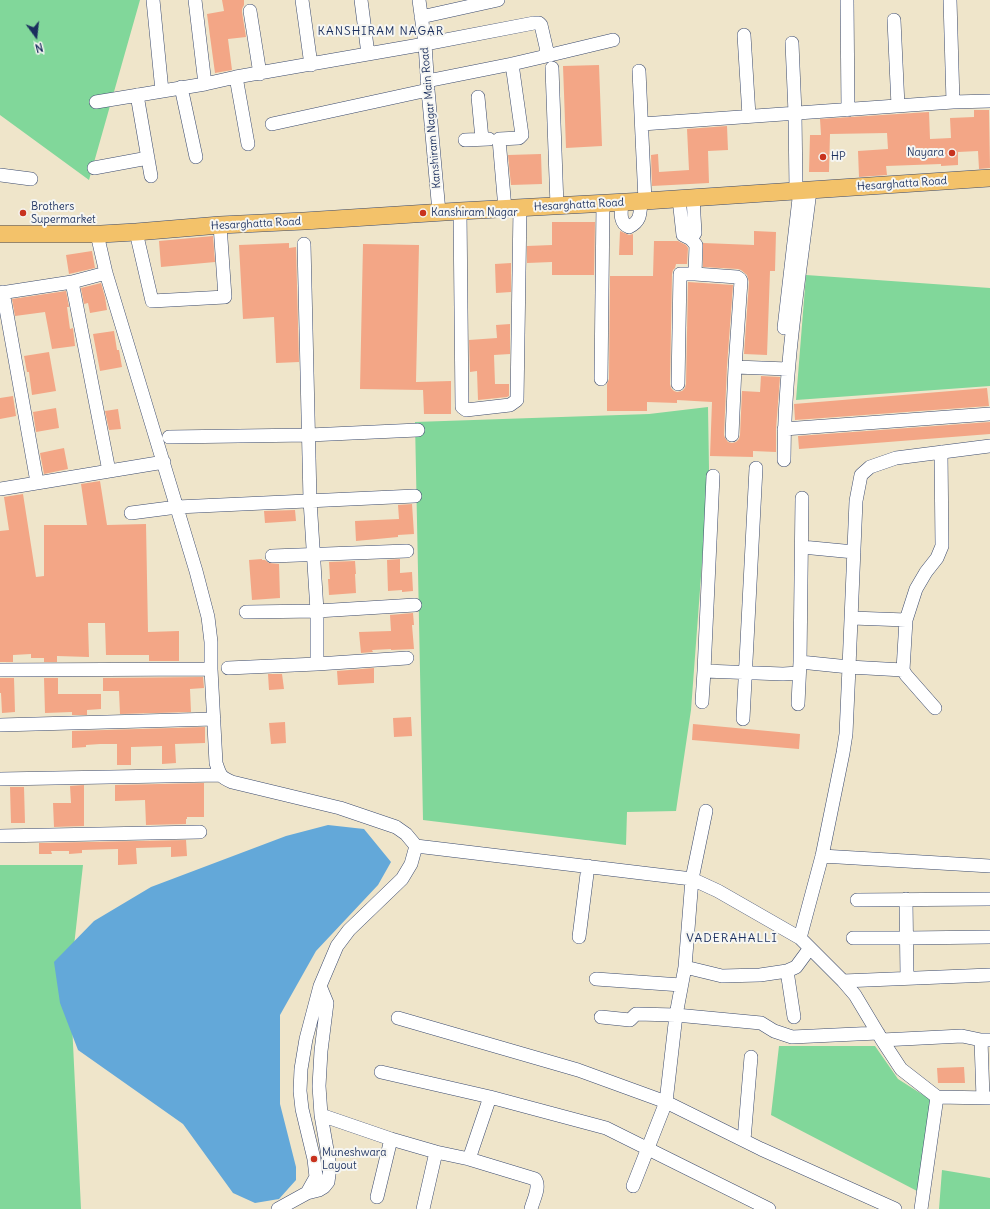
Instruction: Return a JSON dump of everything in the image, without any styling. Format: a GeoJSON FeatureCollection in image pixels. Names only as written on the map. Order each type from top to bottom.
{"type":"FeatureCollection","features":[{"type":"Feature","properties":{"kind":"main road","name":"Hesarghatta Road"},"geometry":{"type":"LineString","coordinates":[[0,234],[97,234],[136,232],[220,225],[460,210],[603,204],[990,178]]}},
{"type":"Feature","properties":{"kind":"street"},"geometry":{"type":"LineString","coordinates":[[153,0],[162,91]]}},
{"type":"Feature","properties":{"kind":"street"},"geometry":{"type":"LineString","coordinates":[[195,0],[205,84]]}},
{"type":"Feature","properties":{"kind":"street"},"geometry":{"type":"LineString","coordinates":[[302,0],[311,65]]}},
{"type":"Feature","properties":{"kind":"street"},"geometry":{"type":"LineString","coordinates":[[360,0],[368,54]]}},
{"type":"Feature","properties":{"kind":"street","name":"Kanshiram Nagar Main Road"},"geometry":{"type":"LineString","coordinates":[[419,0],[425,44],[439,212]]}},
{"type":"Feature","properties":{"kind":"street"},"geometry":{"type":"LineString","coordinates":[[421,17],[498,0]]}},
{"type":"Feature","properties":{"kind":"street"},"geometry":{"type":"LineString","coordinates":[[847,0],[848,110]]}},
{"type":"Feature","properties":{"kind":"street"},"geometry":{"type":"LineString","coordinates":[[950,0],[953,102]]}},
{"type":"Feature","properties":{"kind":"street"},"geometry":{"type":"LineString","coordinates":[[250,11],[260,74]]}},
{"type":"Feature","properties":{"kind":"street"},"geometry":{"type":"LineString","coordinates":[[894,20],[898,106]]}},
{"type":"Feature","properties":{"kind":"street"},"geometry":{"type":"LineString","coordinates":[[96,102],[205,84],[236,77],[311,65],[539,23],[541,25],[547,51],[546,55],[542,57]]}},
{"type":"Feature","properties":{"kind":"street"},"geometry":{"type":"LineString","coordinates":[[744,35],[749,116]]}},
{"type":"Feature","properties":{"kind":"street"},"geometry":{"type":"LineString","coordinates":[[272,124],[613,40]]}},
{"type":"Feature","properties":{"kind":"street"},"geometry":{"type":"LineString","coordinates":[[784,460],[784,368],[802,190],[795,113],[792,43]]}},
{"type":"Feature","properties":{"kind":"street"},"geometry":{"type":"LineString","coordinates":[[465,140],[519,138],[522,135],[512,64]]}},
{"type":"Feature","properties":{"kind":"street"},"geometry":{"type":"LineString","coordinates":[[552,68],[557,206]]}},
{"type":"Feature","properties":{"kind":"street"},"geometry":{"type":"LineString","coordinates":[[622,202],[622,220],[625,225],[629,227],[636,224],[640,217],[643,201],[642,124],[639,71]]}},
{"type":"Feature","properties":{"kind":"street"},"geometry":{"type":"LineString","coordinates":[[236,77],[248,144]]}},
{"type":"Feature","properties":{"kind":"street"},"geometry":{"type":"LineString","coordinates":[[181,87],[196,157]]}},
{"type":"Feature","properties":{"kind":"street"},"geometry":{"type":"LineString","coordinates":[[137,95],[151,176]]}},
{"type":"Feature","properties":{"kind":"street"},"geometry":{"type":"LineString","coordinates":[[478,97],[482,139]]}},
{"type":"Feature","properties":{"kind":"street"},"geometry":{"type":"LineString","coordinates":[[642,124],[953,102],[990,101]]}},
{"type":"Feature","properties":{"kind":"street"},"geometry":{"type":"LineString","coordinates":[[460,210],[462,407],[466,410],[510,406],[517,400],[513,208],[499,139]]}},
{"type":"Feature","properties":{"kind":"street"},"geometry":{"type":"LineString","coordinates":[[94,168],[148,158]]}},
{"type":"Feature","properties":{"kind":"street"},"geometry":{"type":"LineString","coordinates":[[0,175],[32,179]]}},
{"type":"Feature","properties":{"kind":"street"},"geometry":{"type":"LineString","coordinates":[[686,198],[683,235],[691,239],[696,245],[695,274]]}},
{"type":"Feature","properties":{"kind":"street"},"geometry":{"type":"LineString","coordinates":[[601,379],[603,204]]}},
{"type":"Feature","properties":{"kind":"street"},"geometry":{"type":"LineString","coordinates":[[136,232],[152,301],[225,297],[220,225]]}},
{"type":"Feature","properties":{"kind":"street"},"geometry":{"type":"LineString","coordinates":[[97,234],[106,273],[164,462],[208,617],[211,642],[216,763],[220,775],[232,782],[340,808],[396,827],[406,834],[416,846],[692,879],[718,891],[800,938],[855,995],[880,1036],[901,1069],[937,1097],[987,1098],[986,1040],[962,1036],[880,1036],[792,1037],[774,1031],[761,1023],[676,1015],[636,1014],[630,1020],[601,1017]]}},
{"type":"Feature","properties":{"kind":"street"},"geometry":{"type":"LineString","coordinates":[[304,244],[310,500],[314,555],[318,664]]}},
{"type":"Feature","properties":{"kind":"street"},"geometry":{"type":"LineString","coordinates":[[37,482],[1,293],[72,282],[106,273]]}},
{"type":"Feature","properties":{"kind":"street"},"geometry":{"type":"LineString","coordinates":[[678,384],[680,274],[737,277],[741,281],[732,435]]}},
{"type":"Feature","properties":{"kind":"street"},"geometry":{"type":"LineString","coordinates":[[72,282],[109,471]]}},
{"type":"Feature","properties":{"kind":"street"},"geometry":{"type":"LineString","coordinates":[[735,367],[784,368]]}},
{"type":"Feature","properties":{"kind":"street"},"geometry":{"type":"LineString","coordinates":[[784,429],[990,414]]}},
{"type":"Feature","properties":{"kind":"street"},"geometry":{"type":"LineString","coordinates":[[169,437],[309,435],[418,430]]}},
{"type":"Feature","properties":{"kind":"street"},"geometry":{"type":"LineString","coordinates":[[800,938],[822,856],[846,734],[856,501],[861,475],[870,467],[896,458],[990,446]]}},
{"type":"Feature","properties":{"kind":"street"},"geometry":{"type":"LineString","coordinates":[[935,708],[903,670],[906,620],[916,589],[926,572],[937,558],[942,546],[941,452]]}},
{"type":"Feature","properties":{"kind":"street"},"geometry":{"type":"LineString","coordinates":[[0,488],[164,462]]}},
{"type":"Feature","properties":{"kind":"street"},"geometry":{"type":"LineString","coordinates":[[743,719],[756,468]]}},
{"type":"Feature","properties":{"kind":"street"},"geometry":{"type":"LineString","coordinates":[[702,702],[713,476]]}},
{"type":"Feature","properties":{"kind":"street"},"geometry":{"type":"LineString","coordinates":[[132,513],[177,508],[310,500],[415,496]]}},
{"type":"Feature","properties":{"kind":"street"},"geometry":{"type":"LineString","coordinates":[[798,704],[800,668],[802,498]]}},
{"type":"Feature","properties":{"kind":"street"},"geometry":{"type":"LineString","coordinates":[[802,547],[854,552]]}},
{"type":"Feature","properties":{"kind":"street"},"geometry":{"type":"LineString","coordinates":[[272,556],[407,551]]}},
{"type":"Feature","properties":{"kind":"street"},"geometry":{"type":"LineString","coordinates":[[246,612],[316,611],[416,605]]}},
{"type":"Feature","properties":{"kind":"street"},"geometry":{"type":"LineString","coordinates":[[852,618],[906,620]]}},
{"type":"Feature","properties":{"kind":"street"},"geometry":{"type":"LineString","coordinates":[[228,668],[407,658]]}},
{"type":"Feature","properties":{"kind":"street"},"geometry":{"type":"LineString","coordinates":[[704,671],[783,674],[800,668],[849,667],[903,670]]}},
{"type":"Feature","properties":{"kind":"street"},"geometry":{"type":"LineString","coordinates":[[0,670],[211,669]]}},
{"type":"Feature","properties":{"kind":"street"},"geometry":{"type":"LineString","coordinates":[[0,725],[214,720]]}},
{"type":"Feature","properties":{"kind":"street"},"geometry":{"type":"LineString","coordinates":[[0,779],[220,775]]}},
{"type":"Feature","properties":{"kind":"street"},"geometry":{"type":"LineString","coordinates":[[633,1186],[666,1102],[676,1015],[685,967],[692,879],[706,811]]}},
{"type":"Feature","properties":{"kind":"street"},"geometry":{"type":"LineString","coordinates":[[0,836],[200,832]]}},
{"type":"Feature","properties":{"kind":"street"},"geometry":{"type":"LineString","coordinates":[[307,1193],[316,1177],[314,1159],[302,1109],[300,1091],[301,1070],[306,1039],[320,986],[337,946],[349,930],[402,879],[410,864],[416,846]]}},
{"type":"Feature","properties":{"kind":"street"},"geometry":{"type":"LineString","coordinates":[[822,856],[990,866]]}},
{"type":"Feature","properties":{"kind":"street"},"geometry":{"type":"LineString","coordinates":[[579,937],[588,866]]}},
{"type":"Feature","properties":{"kind":"street"},"geometry":{"type":"LineString","coordinates":[[906,899],[907,978]]}},
{"type":"Feature","properties":{"kind":"street"},"geometry":{"type":"LineString","coordinates":[[857,900],[990,899]]}},
{"type":"Feature","properties":{"kind":"street"},"geometry":{"type":"LineString","coordinates":[[853,938],[990,937]]}},
{"type":"Feature","properties":{"kind":"street"},"geometry":{"type":"LineString","coordinates":[[685,967],[722,976],[760,975],[787,971],[796,967],[810,948]]}},
{"type":"Feature","properties":{"kind":"street"},"geometry":{"type":"LineString","coordinates":[[787,971],[794,1017]]}},
{"type":"Feature","properties":{"kind":"street"},"geometry":{"type":"LineString","coordinates":[[843,981],[990,976]]}},
{"type":"Feature","properties":{"kind":"street"},"geometry":{"type":"LineString","coordinates":[[596,979],[681,985]]}},
{"type":"Feature","properties":{"kind":"street"},"geometry":{"type":"LineString","coordinates":[[278,1209],[307,1193],[319,1190],[328,1182],[330,1167],[321,1115],[319,1086],[321,1051],[327,1003],[320,986]]}},
{"type":"Feature","properties":{"kind":"street"},"geometry":{"type":"LineString","coordinates":[[398,1018],[578,1070],[666,1102],[825,1178],[895,1209]]}},
{"type":"Feature","properties":{"kind":"street"},"geometry":{"type":"LineString","coordinates":[[744,1140],[751,1057]]}},
{"type":"Feature","properties":{"kind":"street"},"geometry":{"type":"LineString","coordinates":[[381,1072],[490,1097],[606,1128],[769,1209]]}},
{"type":"Feature","properties":{"kind":"street"},"geometry":{"type":"LineString","coordinates":[[469,1158],[490,1097]]}},
{"type":"Feature","properties":{"kind":"street"},"geometry":{"type":"LineString","coordinates":[[921,1209],[937,1097]]}},
{"type":"Feature","properties":{"kind":"street"},"geometry":{"type":"LineString","coordinates":[[321,1115],[391,1139],[436,1152],[469,1158],[535,1179],[538,1183],[530,1209]]}},
{"type":"Feature","properties":{"kind":"street"},"geometry":{"type":"LineString","coordinates":[[377,1197],[391,1139]]}},
{"type":"Feature","properties":{"kind":"street"},"geometry":{"type":"LineString","coordinates":[[423,1209],[436,1152]]}},
{"type":"Feature","properties":{"kind":"green space"},"geometry":{"type":"Polygon","coordinates":[[[0,0],[140,0],[89,180],[0,115],[0,0]]]}},
{"type":"Feature","properties":{"kind":"green space"},"geometry":{"type":"Polygon","coordinates":[[[806,275],[990,288],[990,386],[796,400],[806,275]]]}},
{"type":"Feature","properties":{"kind":"green space"},"geometry":{"type":"Polygon","coordinates":[[[708,407],[709,469],[691,710],[676,811],[627,812],[626,845],[423,820],[415,422],[649,414],[708,407]]]}},
{"type":"Feature","properties":{"kind":"green space"},"geometry":{"type":"Polygon","coordinates":[[[0,865],[83,865],[70,982],[81,1209],[0,1209],[0,865]]]}},
{"type":"Feature","properties":{"kind":"green space"},"geometry":{"type":"Polygon","coordinates":[[[779,1046],[875,1046],[898,1079],[931,1100],[919,1192],[771,1115],[779,1046]]]}},
{"type":"Feature","properties":{"kind":"green space"},"geometry":{"type":"Polygon","coordinates":[[[942,1170],[990,1178],[990,1209],[939,1209],[942,1170]]]}},
{"type":"Feature","properties":{"kind":"water"},"geometry":{"type":"Polygon","coordinates":[[[328,825],[364,829],[391,862],[378,885],[316,951],[280,1015],[280,1104],[296,1167],[296,1180],[279,1199],[255,1203],[233,1193],[183,1124],[78,1050],[60,1003],[54,962],[94,921],[151,887],[286,836],[328,825]]]}},
{"type":"Feature","properties":{"kind":"building"},"geometry":{"type":"Polygon","coordinates":[[[222,0],[244,0],[242,12],[246,37],[228,39],[232,70],[215,73],[207,14],[224,11],[222,0]]]}},
{"type":"Feature","properties":{"kind":"building"},"geometry":{"type":"Polygon","coordinates":[[[599,65],[602,146],[566,148],[563,66],[599,65]]]}},
{"type":"Feature","properties":{"kind":"building"},"geometry":{"type":"Polygon","coordinates":[[[974,110],[989,110],[990,168],[979,169],[978,151],[958,152],[958,165],[941,166],[941,164],[886,166],[887,175],[859,177],[858,151],[888,149],[887,133],[830,134],[829,172],[809,172],[810,135],[821,135],[820,119],[929,112],[930,139],[951,138],[950,118],[974,117],[974,110]]]}},
{"type":"Feature","properties":{"kind":"building"},"geometry":{"type":"Polygon","coordinates":[[[727,126],[728,150],[708,151],[709,183],[652,186],[651,155],[658,154],[659,172],[689,170],[687,129],[727,126]]]}},
{"type":"Feature","properties":{"kind":"building"},"geometry":{"type":"Polygon","coordinates":[[[541,154],[542,184],[511,185],[508,155],[541,154]]]}},
{"type":"Feature","properties":{"kind":"building"},"geometry":{"type":"Polygon","coordinates":[[[552,222],[595,222],[594,275],[552,275],[552,262],[527,263],[527,246],[552,245],[552,222]]]}},
{"type":"Feature","properties":{"kind":"building"},"geometry":{"type":"Polygon","coordinates":[[[620,231],[629,235],[633,234],[633,255],[619,255],[620,231]]]}},
{"type":"Feature","properties":{"kind":"building"},"geometry":{"type":"Polygon","coordinates":[[[754,231],[776,232],[775,271],[770,271],[767,355],[744,354],[749,282],[747,275],[738,269],[703,267],[703,243],[754,245],[754,231]]]}},
{"type":"Feature","properties":{"kind":"building"},"geometry":{"type":"Polygon","coordinates":[[[213,236],[215,262],[161,267],[159,241],[213,236]]]}},
{"type":"Feature","properties":{"kind":"building"},"geometry":{"type":"Polygon","coordinates":[[[654,241],[678,241],[686,245],[688,248],[687,264],[676,264],[672,274],[671,388],[677,392],[682,391],[686,384],[688,282],[733,285],[724,435],[728,442],[736,442],[739,439],[742,391],[760,392],[761,376],[780,377],[776,429],[776,452],[753,451],[753,457],[710,456],[712,402],[677,400],[677,403],[647,402],[647,411],[607,411],[607,384],[609,379],[610,276],[653,276],[654,241]]]}},
{"type":"Feature","properties":{"kind":"building"},"geometry":{"type":"Polygon","coordinates":[[[289,243],[289,248],[296,247],[299,362],[276,363],[274,317],[243,319],[239,245],[289,243]]]}},
{"type":"Feature","properties":{"kind":"building"},"geometry":{"type":"Polygon","coordinates":[[[363,244],[419,245],[416,382],[451,381],[451,414],[424,414],[423,390],[360,389],[363,244]]]}},
{"type":"Feature","properties":{"kind":"building"},"geometry":{"type":"Polygon","coordinates":[[[92,251],[95,268],[69,274],[66,255],[92,251]]]}},
{"type":"Feature","properties":{"kind":"building"},"geometry":{"type":"Polygon","coordinates":[[[511,263],[511,292],[496,293],[495,264],[511,263]]]}},
{"type":"Feature","properties":{"kind":"building"},"geometry":{"type":"Polygon","coordinates":[[[101,283],[107,310],[90,313],[88,303],[84,304],[81,288],[101,283]]]}},
{"type":"Feature","properties":{"kind":"building"},"geometry":{"type":"Polygon","coordinates":[[[66,291],[69,307],[67,307],[70,329],[73,328],[75,346],[52,349],[45,312],[15,316],[12,299],[66,291]]]}},
{"type":"Feature","properties":{"kind":"building"},"geometry":{"type":"Polygon","coordinates":[[[510,324],[510,354],[494,355],[495,384],[509,384],[509,396],[478,400],[477,371],[470,372],[469,340],[497,338],[496,325],[510,324]]]}},
{"type":"Feature","properties":{"kind":"building"},"geometry":{"type":"Polygon","coordinates":[[[114,331],[122,367],[100,371],[93,334],[114,331]]]}},
{"type":"Feature","properties":{"kind":"building"},"geometry":{"type":"Polygon","coordinates":[[[49,352],[56,391],[32,395],[29,372],[27,372],[24,356],[49,352]]]}},
{"type":"Feature","properties":{"kind":"building"},"geometry":{"type":"Polygon","coordinates":[[[987,388],[989,406],[795,420],[794,404],[987,388]]]}},
{"type":"Feature","properties":{"kind":"building"},"geometry":{"type":"Polygon","coordinates":[[[13,396],[16,416],[0,419],[0,398],[13,396]]]}},
{"type":"Feature","properties":{"kind":"building"},"geometry":{"type":"Polygon","coordinates":[[[56,408],[59,428],[36,432],[33,412],[56,408]]]}},
{"type":"Feature","properties":{"kind":"building"},"geometry":{"type":"Polygon","coordinates":[[[118,409],[121,429],[109,430],[105,411],[118,409]]]}},
{"type":"Feature","properties":{"kind":"building"},"geometry":{"type":"Polygon","coordinates":[[[990,422],[990,434],[799,449],[798,436],[990,422]]]}},
{"type":"Feature","properties":{"kind":"building"},"geometry":{"type":"Polygon","coordinates":[[[64,448],[68,469],[44,474],[40,453],[64,448]]]}},
{"type":"Feature","properties":{"kind":"building"},"geometry":{"type":"Polygon","coordinates":[[[100,481],[107,525],[146,524],[148,632],[179,631],[179,661],[149,661],[149,655],[106,655],[105,623],[88,623],[89,657],[57,656],[57,662],[44,662],[44,658],[31,658],[31,654],[13,655],[13,662],[0,662],[0,531],[9,530],[4,497],[23,494],[36,577],[44,576],[44,525],[87,525],[81,484],[100,481]]]}},
{"type":"Feature","properties":{"kind":"building"},"geometry":{"type":"Polygon","coordinates":[[[412,504],[414,534],[356,541],[355,521],[399,519],[398,505],[412,504]]]}},
{"type":"Feature","properties":{"kind":"building"},"geometry":{"type":"Polygon","coordinates":[[[295,510],[296,521],[265,523],[264,511],[295,510]]]}},
{"type":"Feature","properties":{"kind":"building"},"geometry":{"type":"Polygon","coordinates":[[[262,559],[269,563],[279,564],[280,598],[252,600],[249,560],[262,559]]]}},
{"type":"Feature","properties":{"kind":"building"},"geometry":{"type":"Polygon","coordinates":[[[400,559],[400,573],[412,572],[413,591],[388,591],[387,560],[400,559]]]}},
{"type":"Feature","properties":{"kind":"building"},"geometry":{"type":"Polygon","coordinates":[[[355,561],[356,593],[329,595],[329,562],[355,561]]]}},
{"type":"Feature","properties":{"kind":"building"},"geometry":{"type":"Polygon","coordinates":[[[413,613],[414,625],[412,625],[414,649],[372,650],[373,652],[361,653],[359,632],[391,631],[390,615],[413,613]]]}},
{"type":"Feature","properties":{"kind":"building"},"geometry":{"type":"Polygon","coordinates":[[[374,668],[374,683],[338,685],[337,671],[374,668]]]}},
{"type":"Feature","properties":{"kind":"building"},"geometry":{"type":"Polygon","coordinates":[[[268,674],[282,674],[284,689],[269,690],[268,674]]]}},
{"type":"Feature","properties":{"kind":"building"},"geometry":{"type":"Polygon","coordinates":[[[203,677],[204,688],[190,689],[191,712],[120,714],[119,691],[103,691],[103,678],[203,677]]]}},
{"type":"Feature","properties":{"kind":"building"},"geometry":{"type":"Polygon","coordinates":[[[0,678],[14,678],[15,712],[2,713],[0,678]]]}},
{"type":"Feature","properties":{"kind":"building"},"geometry":{"type":"Polygon","coordinates":[[[44,678],[58,678],[58,694],[101,694],[101,709],[87,710],[87,715],[72,715],[72,712],[45,713],[44,678]]]}},
{"type":"Feature","properties":{"kind":"building"},"geometry":{"type":"Polygon","coordinates":[[[411,717],[412,736],[394,737],[393,718],[411,717]]]}},
{"type":"Feature","properties":{"kind":"building"},"geometry":{"type":"Polygon","coordinates":[[[285,722],[286,743],[271,744],[269,723],[285,722]]]}},
{"type":"Feature","properties":{"kind":"building"},"geometry":{"type":"Polygon","coordinates":[[[693,724],[800,734],[799,749],[692,740],[693,724]]]}},
{"type":"Feature","properties":{"kind":"building"},"geometry":{"type":"Polygon","coordinates":[[[205,727],[205,743],[175,744],[176,763],[162,764],[162,746],[131,747],[131,765],[117,765],[117,744],[86,745],[86,747],[72,748],[72,731],[205,727]]]}},
{"type":"Feature","properties":{"kind":"building"},"geometry":{"type":"Polygon","coordinates":[[[204,783],[204,817],[187,817],[186,824],[146,825],[145,800],[115,801],[115,785],[204,783]]]}},
{"type":"Feature","properties":{"kind":"building"},"geometry":{"type":"Polygon","coordinates":[[[84,785],[84,826],[54,827],[53,803],[71,803],[70,786],[84,785]]]}},
{"type":"Feature","properties":{"kind":"building"},"geometry":{"type":"Polygon","coordinates":[[[10,787],[24,787],[25,823],[11,823],[10,787]]]}},
{"type":"Feature","properties":{"kind":"building"},"geometry":{"type":"Polygon","coordinates":[[[186,840],[187,856],[171,857],[171,847],[136,848],[137,864],[118,865],[118,849],[82,850],[82,853],[69,854],[69,851],[51,851],[52,854],[39,854],[39,843],[186,840]]]}},
{"type":"Feature","properties":{"kind":"building"},"geometry":{"type":"Polygon","coordinates":[[[964,1067],[965,1083],[938,1083],[937,1068],[964,1067]]]}},
{"type":"Feature","properties":{"kind":"place","name":"Nayara"},"geometry":{"type":"Point","coordinates":[952,153]}},
{"type":"Feature","properties":{"kind":"place","name":"HP"},"geometry":{"type":"Point","coordinates":[823,157]}},
{"type":"Feature","properties":{"kind":"place","name":"Brothers Supermarket"},"geometry":{"type":"Point","coordinates":[23,213]}},
{"type":"Feature","properties":{"kind":"place","name":"Kanshiram Nagar"},"geometry":{"type":"Point","coordinates":[423,213]}},
{"type":"Feature","properties":{"kind":"place","name":"Muneshwara Layout"},"geometry":{"type":"Point","coordinates":[314,1159]}},
{"type":"Feature","properties":{"kind":"district","name":"KANSHIRAM NAGAR"},"geometry":{"type":"Point","coordinates":[381,32]}},
{"type":"Feature","properties":{"kind":"district","name":"VADERAHALLI"},"geometry":{"type":"Point","coordinates":[732,939]}}]}
